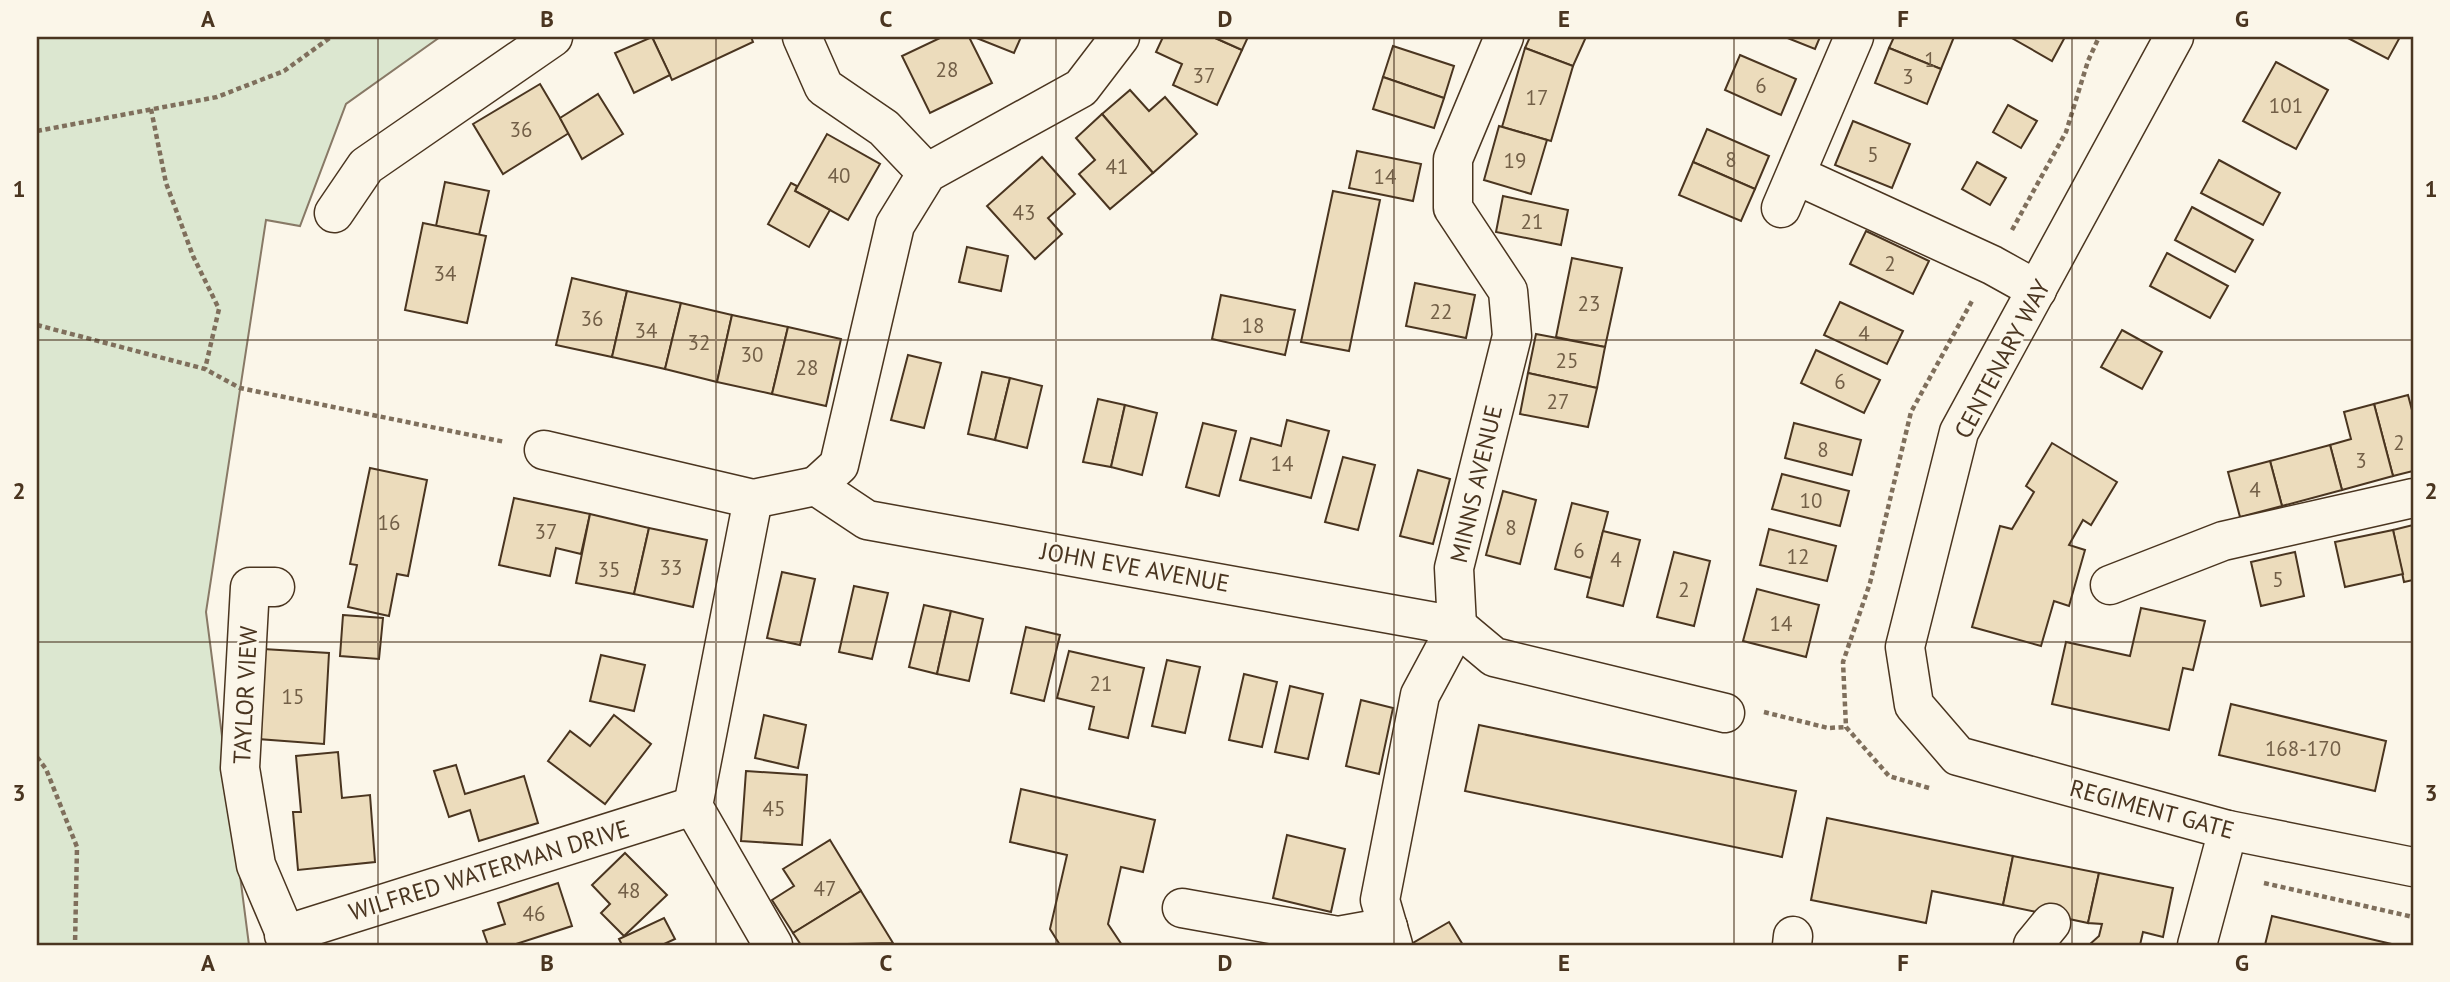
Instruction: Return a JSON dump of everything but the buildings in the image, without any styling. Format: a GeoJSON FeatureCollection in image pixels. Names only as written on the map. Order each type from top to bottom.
{"type":"FeatureCollection","features":[{"type":"Feature","properties":{"kind":"street"},"geometry":{"type":"LineString","coordinates":[[334,213],[366,166],[553,37]]}},
{"type":"Feature","properties":{"kind":"street"},"geometry":{"type":"LineString","coordinates":[[802,37],[824,87],[884,128],[927,173]]}},
{"type":"Feature","properties":{"kind":"street"},"geometry":{"type":"LineString","coordinates":[[544,450],[753,499],[816,486],[839,465],[895,225],[927,173],[1080,88],[1120,37]]}},
{"type":"Feature","properties":{"kind":"street","name":"MINNS AVENUE"},"geometry":{"type":"LineString","coordinates":[[1457,626],[1454,568],[1512,336],[1508,291],[1453,208],[1453,159],[1504,37]]}},
{"type":"Feature","properties":{"kind":"street"},"geometry":{"type":"LineString","coordinates":[[1854,37],[1788,192],[1992,265],[2038,290]]}},
{"type":"Feature","properties":{"kind":"street","name":"CENTENARY WAY"},"geometry":{"type":"LineString","coordinates":[[1914,705],[1905,647],[1959,432],[2174,37]]}},
{"type":"Feature","properties":{"kind":"street","name":"JOHN EVE AVENUE"},"geometry":{"type":"LineString","coordinates":[[816,486],[867,520],[1457,626],[1494,657],[1725,712]]}},
{"type":"Feature","properties":{"kind":"street"},"geometry":{"type":"LineString","coordinates":[[2110,585],[2223,541],[2413,498]]}},
{"type":"Feature","properties":{"kind":"street"},"geometry":{"type":"LineString","coordinates":[[753,499],[693,806],[773,945]]}},
{"type":"Feature","properties":{"kind":"street","name":"TAYLOR VIEW"},"geometry":{"type":"LineString","coordinates":[[275,587],[250,587],[240,768],[256,865],[287,940]]}},
{"type":"Feature","properties":{"kind":"street"},"geometry":{"type":"LineString","coordinates":[[1182,908],[1338,936],[1391,936],[1380,900],[1420,695],[1457,626]]}},
{"type":"Feature","properties":{"kind":"street","name":"REGIMENT GATE"},"geometry":{"type":"LineString","coordinates":[[1914,705],[1958,756],[2228,830],[2413,867]]}},
{"type":"Feature","properties":{"kind":"street","name":"WILFRED WATERMAN DRIVE"},"geometry":{"type":"LineString","coordinates":[[287,940],[693,806]]}},
{"type":"Feature","properties":{"kind":"street"},"geometry":{"type":"LineString","coordinates":[[2197,945],[2228,830]]}},
{"type":"Feature","properties":{"kind":"path"},"geometry":{"type":"LineString","coordinates":[[37,131],[217,97],[284,71],[331,37]]}},
{"type":"Feature","properties":{"kind":"path"},"geometry":{"type":"LineString","coordinates":[[1942,792],[1889,776],[1846,727],[1843,662],[1870,583],[1911,412],[2066,132],[2088,61],[2099,37]]}},
{"type":"Feature","properties":{"kind":"path"},"geometry":{"type":"LineString","coordinates":[[152,108],[166,183],[193,256],[219,309],[205,369]]}},
{"type":"Feature","properties":{"kind":"path"},"geometry":{"type":"LineString","coordinates":[[37,326],[205,369],[240,388],[544,450]]}},
{"type":"Feature","properties":{"kind":"path"},"geometry":{"type":"LineString","coordinates":[[1725,712],[1761,711],[1828,728],[1846,727]]}},
{"type":"Feature","properties":{"kind":"path"},"geometry":{"type":"LineString","coordinates":[[37,757],[46,769],[77,847],[75,945]]}},
{"type":"Feature","properties":{"kind":"path"},"geometry":{"type":"LineString","coordinates":[[2218,873],[2413,917]]}},
{"type":"Feature","properties":{"kind":"green space"},"geometry":{"type":"Polygon","coordinates":[[[37,37],[440,37],[346,104],[300,226],[266,220],[206,612],[249,945],[37,945],[37,37]]]}}]}
